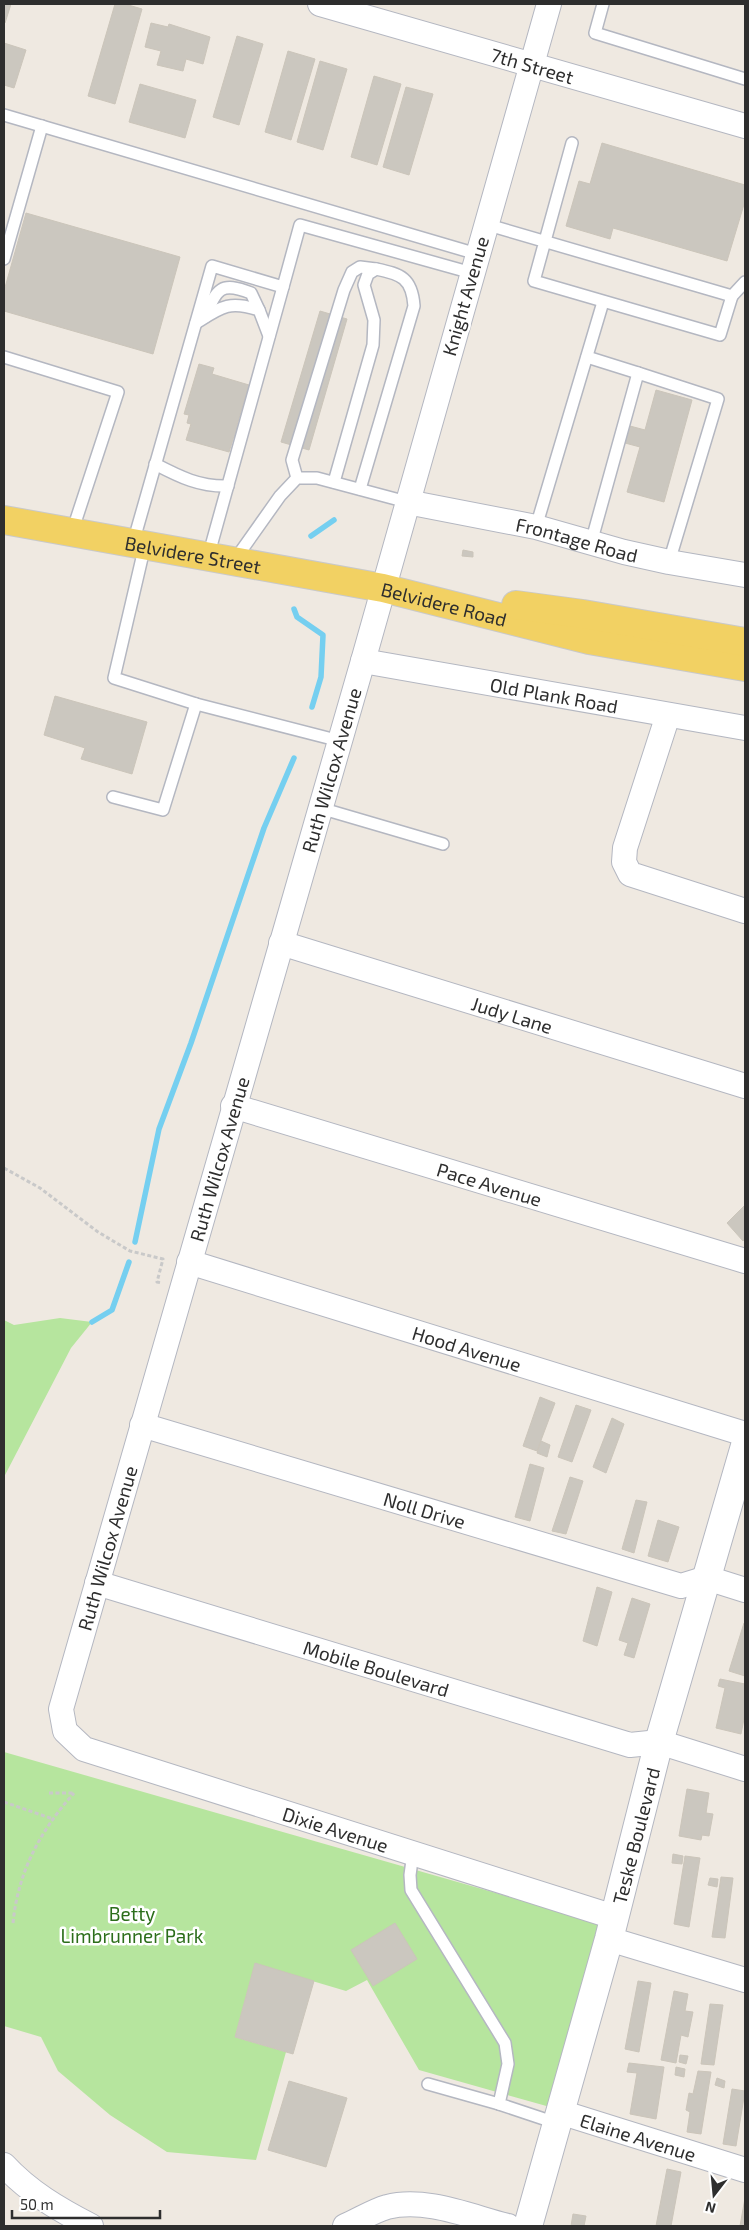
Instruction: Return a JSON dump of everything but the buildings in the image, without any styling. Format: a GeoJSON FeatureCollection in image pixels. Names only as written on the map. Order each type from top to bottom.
{"type":"FeatureCollection","features":[{"type":"Feature","properties":{"kind":"main road","name":"Belvidere Street"},"geometry":{"type":"LineString","coordinates":[[4,520],[383,588]]}},
{"type":"Feature","properties":{"kind":"main road","name":"Belvidere Road"},"geometry":{"type":"LineString","coordinates":[[383,588],[425,591],[583,614],[745,642]]}},
{"type":"Feature","properties":{"kind":"main road","name":"Belvidere Road"},"geometry":{"type":"LineString","coordinates":[[383,588],[589,640],[745,667]]}},
{"type":"Feature","properties":{"kind":"street","name":"7th Street"},"geometry":{"type":"LineString","coordinates":[[320,4],[530,66],[745,126]]}},
{"type":"Feature","properties":{"kind":"street","name":"Knight Avenue"},"geometry":{"type":"LineString","coordinates":[[383,588],[549,4]]}},
{"type":"Feature","properties":{"kind":"street","name":"Frontage Road"},"geometry":{"type":"LineString","coordinates":[[407,502],[536,528],[669,562],[745,575]]}},
{"type":"Feature","properties":{"kind":"street","name":"Ruth Wilcox Avenue"},"geometry":{"type":"LineString","coordinates":[[64,1731],[61,1709],[383,588]]}},
{"type":"Feature","properties":{"kind":"street","name":"Old Plank Road"},"geometry":{"type":"LineString","coordinates":[[363,661],[745,728]]}},
{"type":"Feature","properties":{"kind":"street"},"geometry":{"type":"LineString","coordinates":[[668,715],[625,848],[624,862],[630,874],[745,911]]}},
{"type":"Feature","properties":{"kind":"street","name":"Judy Lane"},"geometry":{"type":"LineString","coordinates":[[281,943],[745,1086]]}},
{"type":"Feature","properties":{"kind":"street","name":"Pace Avenue"},"geometry":{"type":"LineString","coordinates":[[233,1106],[745,1261]]}},
{"type":"Feature","properties":{"kind":"street","name":"Hood Avenue"},"geometry":{"type":"LineString","coordinates":[[189,1262],[745,1434]]}},
{"type":"Feature","properties":{"kind":"street","name":"Noll Drive"},"geometry":{"type":"LineString","coordinates":[[142,1425],[681,1586],[707,1578]]}},
{"type":"Feature","properties":{"kind":"street","name":"Teske Boulevard"},"geometry":{"type":"LineString","coordinates":[[528,2226],[612,1928],[659,1742],[707,1578],[740,1486],[745,1446]]}},
{"type":"Feature","properties":{"kind":"street"},"geometry":{"type":"LineString","coordinates":[[707,1578],[745,1590]]}},
{"type":"Feature","properties":{"kind":"street","name":"Mobile Boulevard"},"geometry":{"type":"LineString","coordinates":[[97,1583],[630,1745],[659,1742]]}},
{"type":"Feature","properties":{"kind":"street","name":"Dixie Avenue"},"geometry":{"type":"LineString","coordinates":[[64,1731],[84,1749],[118,1762],[413,1854],[745,1980]]}},
{"type":"Feature","properties":{"kind":"street"},"geometry":{"type":"LineString","coordinates":[[659,1742],[745,1769]]}},
{"type":"Feature","properties":{"kind":"street","name":"Elaine Avenue"},"geometry":{"type":"LineString","coordinates":[[558,2118],[745,2170]]}},
{"type":"Feature","properties":{"kind":"street"},"geometry":{"type":"LineString","coordinates":[[4,2165],[21,2182],[55,2208],[91,2226]]}},
{"type":"Feature","properties":{"kind":"street"},"geometry":{"type":"LineString","coordinates":[[345,2226],[387,2207],[412,2204],[440,2208],[508,2226]]}},
{"type":"Feature","properties":{"kind":"lane"},"geometry":{"type":"LineString","coordinates":[[603,4],[595,33],[745,79]]}},
{"type":"Feature","properties":{"kind":"lane"},"geometry":{"type":"LineString","coordinates":[[4,115],[474,264]]}},
{"type":"Feature","properties":{"kind":"lane"},"geometry":{"type":"LineString","coordinates":[[4,259],[42,126]]}},
{"type":"Feature","properties":{"kind":"lane"},"geometry":{"type":"LineString","coordinates":[[572,143],[534,281],[720,335],[732,296],[745,282]]}},
{"type":"Feature","properties":{"kind":"lane"},"geometry":{"type":"LineString","coordinates":[[485,224],[732,296]]}},
{"type":"Feature","properties":{"kind":"lane"},"geometry":{"type":"LineString","coordinates":[[221,559],[228,486],[300,225],[474,264]]}},
{"type":"Feature","properties":{"kind":"lane"},"geometry":{"type":"LineString","coordinates":[[283,287],[212,266],[200,320],[155,464],[114,678],[196,704],[340,741]]}},
{"type":"Feature","properties":{"kind":"lane"},"geometry":{"type":"LineString","coordinates":[[297,478],[292,460],[344,290],[352,272],[360,267],[376,269],[392,272],[407,280],[413,292],[414,306],[360,489]]}},
{"type":"Feature","properties":{"kind":"lane"},"geometry":{"type":"LineString","coordinates":[[334,482],[373,345],[374,320],[364,285],[368,274],[376,269]]}},
{"type":"Feature","properties":{"kind":"lane"},"geometry":{"type":"LineString","coordinates":[[200,320],[214,296],[221,289],[231,286],[250,293],[269,336]]}},
{"type":"Feature","properties":{"kind":"lane"},"geometry":{"type":"LineString","coordinates":[[536,528],[603,302]]}},
{"type":"Feature","properties":{"kind":"lane"},"geometry":{"type":"LineString","coordinates":[[200,320],[227,304],[247,306],[259,310]]}},
{"type":"Feature","properties":{"kind":"lane"},"geometry":{"type":"LineString","coordinates":[[4,357],[118,392],[72,532]]}},
{"type":"Feature","properties":{"kind":"lane"},"geometry":{"type":"LineString","coordinates":[[587,357],[718,399],[669,562]]}},
{"type":"Feature","properties":{"kind":"lane"},"geometry":{"type":"LineString","coordinates":[[591,543],[638,373]]}},
{"type":"Feature","properties":{"kind":"lane"},"geometry":{"type":"LineString","coordinates":[[155,464],[187,481],[209,487],[228,486]]}},
{"type":"Feature","properties":{"kind":"lane"},"geometry":{"type":"LineString","coordinates":[[221,559],[297,478],[317,478],[407,502]]}},
{"type":"Feature","properties":{"kind":"lane"},"geometry":{"type":"LineString","coordinates":[[113,797],[163,810],[196,704]]}},
{"type":"Feature","properties":{"kind":"lane"},"geometry":{"type":"LineString","coordinates":[[320,808],[443,844]]}},
{"type":"Feature","properties":{"kind":"lane"},"geometry":{"type":"LineString","coordinates":[[413,1854],[410,1874],[411,1890],[505,2043],[508,2064],[499,2104]]}},
{"type":"Feature","properties":{"kind":"lane"},"geometry":{"type":"LineString","coordinates":[[428,2084],[558,2118]]}},
{"type":"Feature","properties":{"kind":"path"},"geometry":{"type":"LineString","coordinates":[[4,1168],[40,1188],[98,1232],[130,1251],[150,1256]]}},
{"type":"Feature","properties":{"kind":"path"},"geometry":{"type":"LineString","coordinates":[[13,1923],[20,1886],[30,1857],[40,1836],[74,1793],[49,1793]]}},
{"type":"Feature","properties":{"kind":"path"},"geometry":{"type":"LineString","coordinates":[[4,1802],[53,1819]]}},
{"type":"Feature","properties":{"kind":"green space"},"geometry":{"type":"Polygon","coordinates":[[[60,1318],[92,1322],[71,1348],[4,1477],[4,1320],[14,1325],[60,1318]]]}},
{"type":"Feature","properties":{"kind":"green space","name":"Betty Limbrunner Park"},"geometry":{"type":"Polygon","coordinates":[[[4,1752],[604,1924],[550,2107],[419,2070],[367,1980],[346,1991],[255,1964],[235,2037],[286,2052],[256,2160],[167,2152],[110,2115],[58,2071],[41,2037],[4,2026],[4,1752]]]}},
{"type":"Feature","properties":{"kind":"waterway"},"geometry":{"type":"LineString","coordinates":[[311,536],[334,520]]}},
{"type":"Feature","properties":{"kind":"waterway"},"geometry":{"type":"LineString","coordinates":[[294,609],[297,617],[323,635],[321,677],[312,707]]}},
{"type":"Feature","properties":{"kind":"waterway"},"geometry":{"type":"LineString","coordinates":[[135,1242],[159,1129],[191,1043],[264,828],[294,758]]}},
{"type":"Feature","properties":{"kind":"waterway"},"geometry":{"type":"LineString","coordinates":[[92,1322],[112,1310],[129,1262]]}}]}
